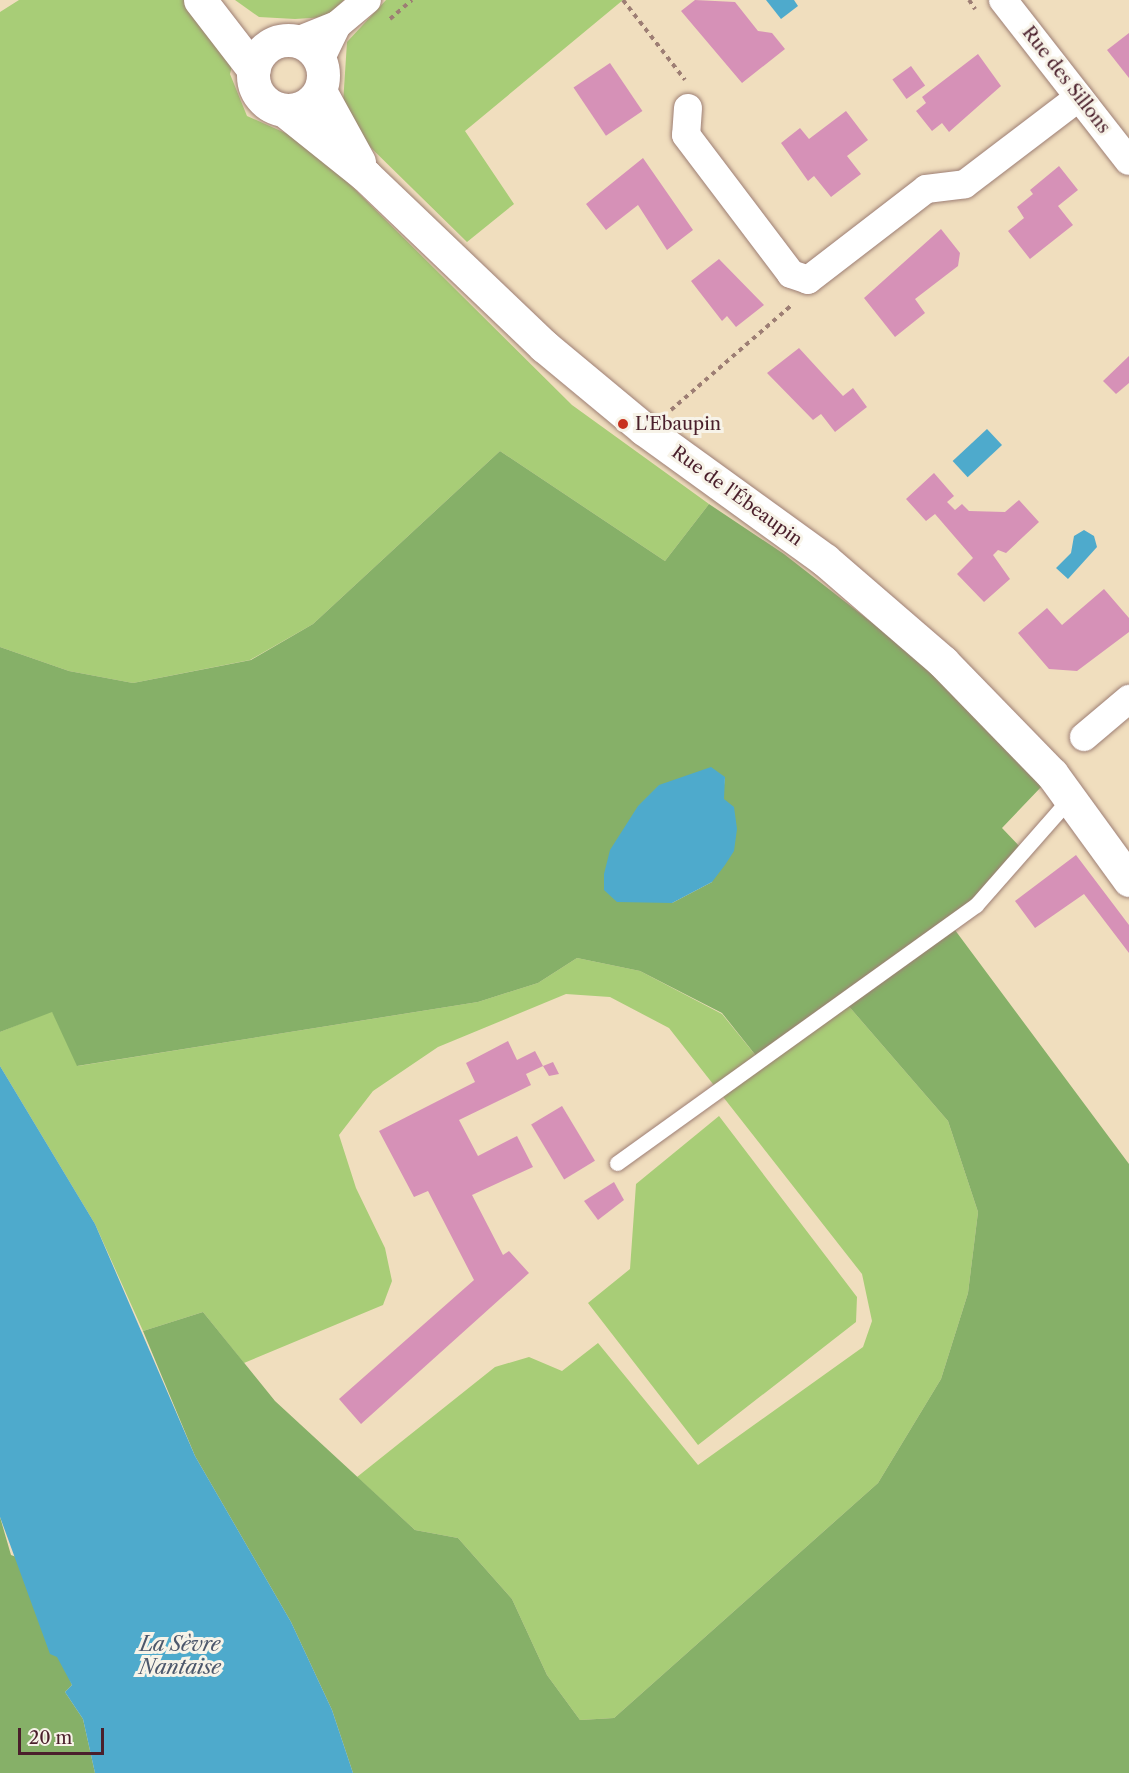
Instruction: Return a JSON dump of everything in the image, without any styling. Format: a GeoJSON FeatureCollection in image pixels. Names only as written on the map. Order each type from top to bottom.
{"type":"FeatureCollection","features":[{"type":"Feature","properties":{"kind":"street","name":"Rue de l'Ébeaupin"},"geometry":{"type":"LineString","coordinates":[[201,0],[302,59],[365,175]]}},
{"type":"Feature","properties":{"kind":"street","name":"Rue de l'Ébeaupin"},"geometry":{"type":"LineString","coordinates":[[201,0],[254,70],[264,100],[284,110],[365,175],[544,346],[652,435],[825,560],[943,662],[1061,786],[1129,880]]}},
{"type":"Feature","properties":{"kind":"street"},"geometry":{"type":"LineString","coordinates":[[284,110],[305,106],[302,59],[367,0]]}},
{"type":"Feature","properties":{"kind":"street","name":"Rue des Sillons"},"geometry":{"type":"LineString","coordinates":[[1004,0],[1129,161]]}},
{"type":"Feature","properties":{"kind":"street"},"geometry":{"type":"LineString","coordinates":[[254,70],[263,50],[302,59]]}},
{"type":"Feature","properties":{"kind":"street"},"geometry":{"type":"LineString","coordinates":[[688,108],[686,135],[791,274],[808,280],[926,189],[965,184],[1079,97]]}},
{"type":"Feature","properties":{"kind":"street"},"geometry":{"type":"LineString","coordinates":[[1084,737],[1129,699]]}},
{"type":"Feature","properties":{"kind":"lane"},"geometry":{"type":"LineString","coordinates":[[617,1163],[976,905],[1061,786]]}},
{"type":"Feature","properties":{"kind":"path"},"geometry":{"type":"LineString","coordinates":[[623,0],[691,87],[688,108]]}},
{"type":"Feature","properties":{"kind":"path"},"geometry":{"type":"LineString","coordinates":[[652,435],[678,401],[796,302],[808,280]]}},
{"type":"Feature","properties":{"kind":"green space"},"geometry":{"type":"Polygon","coordinates":[[[19,0],[185,0],[233,62],[230,74],[247,116],[308,143],[572,405],[709,504],[665,561],[500,451],[313,624],[250,660],[133,683],[69,671],[0,647],[0,12],[19,0]]]}},
{"type":"Feature","properties":{"kind":"green space"},"geometry":{"type":"Polygon","coordinates":[[[235,0],[344,0],[326,17],[295,19],[259,17],[235,0]]]}},
{"type":"Feature","properties":{"kind":"green space"},"geometry":{"type":"Polygon","coordinates":[[[386,0],[623,0],[465,131],[514,204],[467,242],[362,139],[343,104],[347,42],[386,0]]]}},
{"type":"Feature","properties":{"kind":"green space"},"geometry":{"type":"Polygon","coordinates":[[[500,451],[665,561],[709,504],[784,554],[948,682],[1043,785],[1002,828],[1024,851],[952,926],[1129,1164],[1129,1773],[353,1773],[332,1710],[291,1622],[195,1456],[143,1331],[203,1312],[275,1401],[415,1530],[458,1538],[512,1599],[547,1675],[580,1720],[614,1718],[878,1483],[941,1379],[968,1293],[978,1212],[948,1121],[846,1003],[761,1062],[722,1013],[640,971],[577,958],[538,983],[478,1002],[77,1066],[52,1012],[0,1032],[0,647],[69,671],[133,683],[251,660],[313,624],[500,451]],[[725,777],[672,903],[712,882],[725,777]]]}},
{"type":"Feature","properties":{"kind":"green space"},"geometry":{"type":"Polygon","coordinates":[[[577,958],[640,971],[722,1014],[761,1062],[846,1003],[948,1121],[978,1212],[968,1293],[941,1379],[878,1483],[614,1718],[580,1720],[547,1675],[512,1599],[458,1538],[415,1530],[357,1477],[495,1367],[529,1357],[562,1371],[598,1343],[698,1465],[863,1347],[872,1321],[862,1274],[669,1028],[610,997],[566,994],[438,1047],[373,1091],[339,1135],[356,1188],[385,1248],[392,1281],[383,1305],[244,1363],[203,1312],[143,1331],[95,1224],[0,1066],[0,1032],[52,1011],[78,1066],[478,1002],[538,983],[577,958]]]}},
{"type":"Feature","properties":{"kind":"green space"},"geometry":{"type":"Polygon","coordinates":[[[719,1116],[857,1297],[856,1322],[698,1445],[588,1303],[630,1269],[636,1184],[719,1116]]]}},
{"type":"Feature","properties":{"kind":"green space"},"geometry":{"type":"Polygon","coordinates":[[[0,1517],[11,1555],[19,1558],[72,1685],[65,1692],[83,1719],[95,1773],[0,1773],[0,1517]]]}},
{"type":"Feature","properties":{"kind":"water"},"geometry":{"type":"Polygon","coordinates":[[[766,0],[794,0],[798,6],[781,19],[766,0]]]}},
{"type":"Feature","properties":{"kind":"water"},"geometry":{"type":"Polygon","coordinates":[[[987,429],[1002,445],[968,477],[953,461],[987,429]]]}},
{"type":"Feature","properties":{"kind":"water"},"geometry":{"type":"Polygon","coordinates":[[[1084,530],[1094,536],[1097,547],[1068,579],[1056,568],[1071,553],[1074,536],[1084,530]]]}},
{"type":"Feature","properties":{"kind":"water"},"geometry":{"type":"Polygon","coordinates":[[[711,767],[725,777],[724,799],[734,807],[737,829],[734,851],[725,865],[712,882],[672,903],[617,902],[604,890],[604,874],[610,850],[638,806],[659,785],[711,767]]]}},
{"type":"Feature","properties":{"kind":"water","name":"La Sèvre Nantaise"},"geometry":{"type":"Polygon","coordinates":[[[0,1066],[95,1224],[195,1456],[291,1622],[332,1710],[353,1773],[95,1773],[83,1719],[65,1692],[72,1685],[57,1657],[50,1654],[0,1517],[0,1066]]]}},
{"type":"Feature","properties":{"kind":"building"},"geometry":{"type":"Polygon","coordinates":[[[695,0],[735,2],[758,31],[772,33],[785,49],[742,83],[681,11],[695,0]]]}},
{"type":"Feature","properties":{"kind":"building"},"geometry":{"type":"Polygon","coordinates":[[[1129,33],[1129,78],[1107,50],[1129,33]]]}},
{"type":"Feature","properties":{"kind":"building"},"geometry":{"type":"Polygon","coordinates":[[[978,54],[1001,86],[949,132],[942,123],[932,131],[916,111],[926,103],[922,97],[978,54]]]}},
{"type":"Feature","properties":{"kind":"building"},"geometry":{"type":"Polygon","coordinates":[[[610,63],[642,111],[606,136],[574,88],[610,63]]]}},
{"type":"Feature","properties":{"kind":"building"},"geometry":{"type":"Polygon","coordinates":[[[911,66],[925,85],[906,99],[892,80],[911,66]]]}},
{"type":"Feature","properties":{"kind":"building"},"geometry":{"type":"Polygon","coordinates":[[[846,111],[868,140],[847,156],[861,174],[831,197],[814,176],[808,181],[781,143],[800,128],[809,139],[846,111]]]}},
{"type":"Feature","properties":{"kind":"building"},"geometry":{"type":"Polygon","coordinates":[[[643,158],[693,230],[667,250],[638,205],[606,230],[586,204],[643,158]]]}},
{"type":"Feature","properties":{"kind":"building"},"geometry":{"type":"Polygon","coordinates":[[[1059,166],[1078,190],[1058,206],[1073,225],[1030,259],[1008,231],[1024,218],[1017,207],[1033,194],[1030,190],[1059,166]]]}},
{"type":"Feature","properties":{"kind":"building"},"geometry":{"type":"Polygon","coordinates":[[[941,229],[960,253],[958,266],[915,299],[925,313],[895,337],[864,298],[941,229]]]}},
{"type":"Feature","properties":{"kind":"building"},"geometry":{"type":"Polygon","coordinates":[[[719,259],[764,305],[736,327],[727,316],[722,321],[691,281],[719,259]]]}},
{"type":"Feature","properties":{"kind":"building"},"geometry":{"type":"Polygon","coordinates":[[[799,348],[843,396],[853,388],[867,407],[835,432],[821,414],[813,420],[767,373],[799,348]]]}},
{"type":"Feature","properties":{"kind":"building"},"geometry":{"type":"Polygon","coordinates":[[[1129,356],[1129,383],[1116,394],[1103,381],[1129,356]]]}},
{"type":"Feature","properties":{"kind":"building"},"geometry":{"type":"Polygon","coordinates":[[[934,473],[954,496],[947,502],[955,510],[962,504],[969,511],[1005,512],[1019,500],[1039,522],[1006,553],[998,550],[993,555],[1010,579],[984,602],[957,574],[973,558],[935,514],[926,521],[906,499],[934,473]]]}},
{"type":"Feature","properties":{"kind":"building"},"geometry":{"type":"Polygon","coordinates":[[[1104,589],[1129,618],[1129,632],[1077,671],[1049,669],[1018,633],[1047,608],[1062,625],[1104,589]]]}},
{"type":"Feature","properties":{"kind":"building"},"geometry":{"type":"Polygon","coordinates":[[[1076,855],[1129,925],[1129,953],[1084,894],[1035,928],[1015,901],[1076,855]]]}},
{"type":"Feature","properties":{"kind":"building"},"geometry":{"type":"Polygon","coordinates":[[[508,1041],[517,1060],[535,1051],[543,1066],[526,1074],[531,1085],[459,1120],[478,1156],[517,1136],[533,1167],[472,1195],[503,1255],[509,1251],[529,1273],[361,1424],[339,1399],[474,1280],[428,1191],[414,1197],[379,1131],[475,1082],[466,1063],[508,1041]]]}},
{"type":"Feature","properties":{"kind":"building"},"geometry":{"type":"Polygon","coordinates":[[[553,1062],[559,1074],[549,1076],[543,1066],[553,1062]]]}},
{"type":"Feature","properties":{"kind":"building"},"geometry":{"type":"Polygon","coordinates":[[[562,1106],[595,1161],[564,1179],[531,1125],[562,1106]]]}},
{"type":"Feature","properties":{"kind":"building"},"geometry":{"type":"Polygon","coordinates":[[[614,1182],[624,1200],[598,1220],[584,1201],[614,1182]]]}},
{"type":"Feature","properties":{"kind":"place","name":"L'Ebaupin"},"geometry":{"type":"Point","coordinates":[623,424]}}]}
